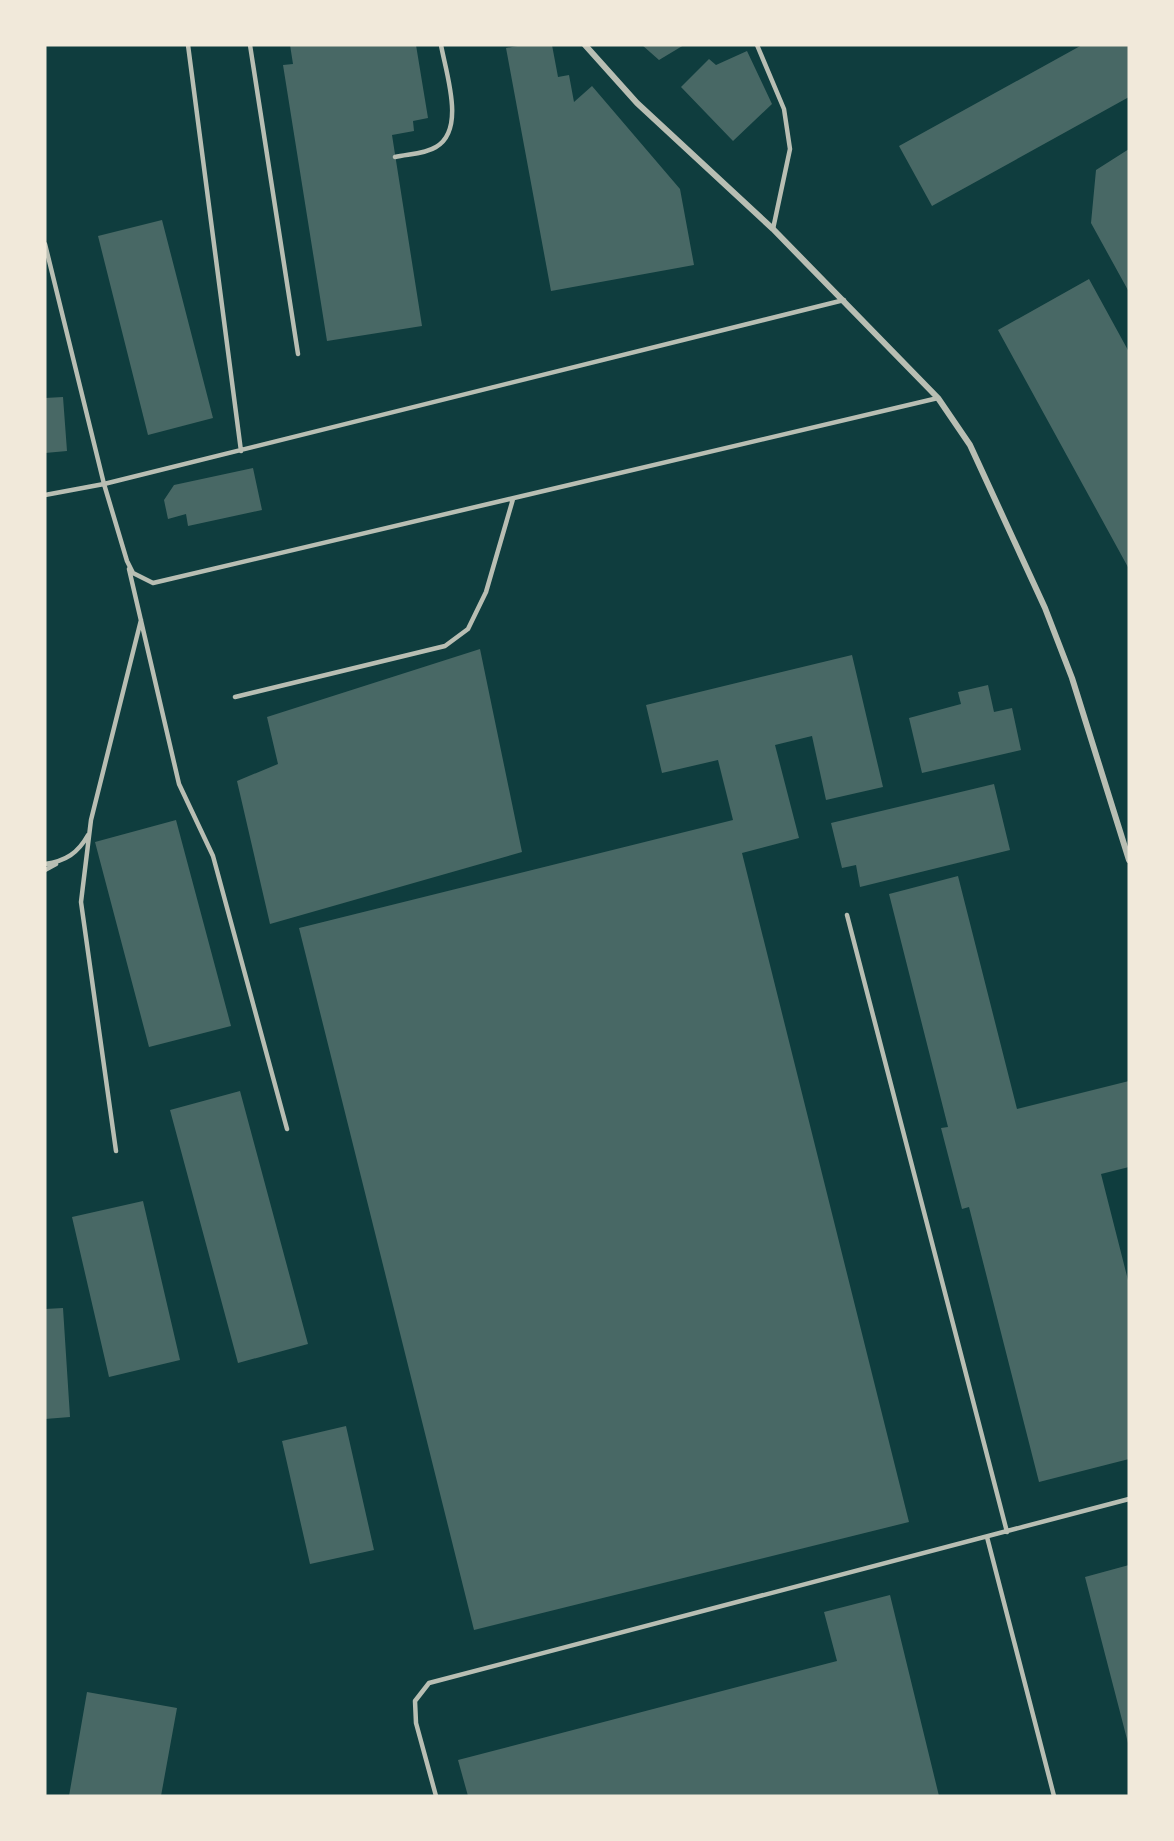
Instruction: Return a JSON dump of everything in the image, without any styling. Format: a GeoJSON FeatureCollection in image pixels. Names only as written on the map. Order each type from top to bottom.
{"type":"FeatureCollection","features":[{"type":"Feature","properties":{"kind":"street"},"geometry":{"type":"LineString","coordinates":[[585,45],[637,103],[773,229],[844,300],[938,398],[970,445],[1045,608],[1072,678],[1129,860]]}},
{"type":"Feature","properties":{"kind":"lane"},"geometry":{"type":"LineString","coordinates":[[188,45],[241,450]]}},
{"type":"Feature","properties":{"kind":"lane"},"geometry":{"type":"LineString","coordinates":[[250,45],[298,354]]}},
{"type":"Feature","properties":{"kind":"lane"},"geometry":{"type":"LineString","coordinates":[[395,157],[436,148],[450,132],[453,112],[441,45]]}},
{"type":"Feature","properties":{"kind":"lane"},"geometry":{"type":"LineString","coordinates":[[758,45],[784,109],[790,149],[773,229]]}},
{"type":"Feature","properties":{"kind":"lane"},"geometry":{"type":"LineString","coordinates":[[45,244],[105,484],[127,561],[179,784],[213,856],[287,1129]]}},
{"type":"Feature","properties":{"kind":"lane"},"geometry":{"type":"LineString","coordinates":[[45,495],[105,484],[844,300]]}},
{"type":"Feature","properties":{"kind":"lane"},"geometry":{"type":"LineString","coordinates":[[127,561],[134,573],[142,580],[164,582],[938,398]]}},
{"type":"Feature","properties":{"kind":"lane"},"geometry":{"type":"LineString","coordinates":[[235,697],[445,646],[468,629],[486,592],[513,499]]}},
{"type":"Feature","properties":{"kind":"lane"},"geometry":{"type":"LineString","coordinates":[[45,870],[82,846],[91,820],[141,619]]}},
{"type":"Feature","properties":{"kind":"lane"},"geometry":{"type":"LineString","coordinates":[[91,820],[81,902],[116,1151]]}},
{"type":"Feature","properties":{"kind":"lane"},"geometry":{"type":"LineString","coordinates":[[45,864],[61,861]]}},
{"type":"Feature","properties":{"kind":"lane"},"geometry":{"type":"LineString","coordinates":[[847,915],[1006,1532]]}},
{"type":"Feature","properties":{"kind":"lane"},"geometry":{"type":"LineString","coordinates":[[436,1796],[416,1723],[415,1701],[429,1683],[1129,1499]]}},
{"type":"Feature","properties":{"kind":"lane"},"geometry":{"type":"LineString","coordinates":[[987,1537],[1054,1796]]}},
{"type":"Feature","properties":{"kind":"building"},"geometry":{"type":"Polygon","coordinates":[[[290,45],[416,45],[428,118],[413,121],[414,131],[392,135],[422,326],[327,341],[283,65],[293,64],[290,45]]]}},
{"type":"Feature","properties":{"kind":"building"},"geometry":{"type":"Polygon","coordinates":[[[523,45],[552,45],[558,77],[569,75],[574,102],[592,86],[680,189],[694,265],[551,291],[506,48],[523,45]]]}},
{"type":"Feature","properties":{"kind":"building"},"geometry":{"type":"Polygon","coordinates":[[[642,45],[684,45],[659,60],[642,45]]]}},
{"type":"Feature","properties":{"kind":"building"},"geometry":{"type":"Polygon","coordinates":[[[1082,45],[1129,45],[1129,97],[932,206],[899,146],[1082,45]]]}},
{"type":"Feature","properties":{"kind":"building"},"geometry":{"type":"Polygon","coordinates":[[[747,51],[772,104],[733,141],[681,87],[709,59],[716,65],[747,51]]]}},
{"type":"Feature","properties":{"kind":"building"},"geometry":{"type":"Polygon","coordinates":[[[1129,149],[1129,292],[1091,223],[1096,170],[1129,149]]]}},
{"type":"Feature","properties":{"kind":"building"},"geometry":{"type":"Polygon","coordinates":[[[162,220],[213,418],[148,435],[98,236],[162,220]]]}},
{"type":"Feature","properties":{"kind":"building"},"geometry":{"type":"Polygon","coordinates":[[[1089,279],[1129,352],[1129,569],[998,330],[1089,279]]]}},
{"type":"Feature","properties":{"kind":"building"},"geometry":{"type":"Polygon","coordinates":[[[63,397],[67,451],[45,453],[45,398],[63,397]]]}},
{"type":"Feature","properties":{"kind":"building"},"geometry":{"type":"Polygon","coordinates":[[[253,468],[262,510],[188,526],[186,514],[168,519],[164,500],[174,485],[253,468]]]}},
{"type":"Feature","properties":{"kind":"building"},"geometry":{"type":"Polygon","coordinates":[[[480,649],[522,852],[270,924],[237,781],[278,764],[267,717],[480,649]]]}},
{"type":"Feature","properties":{"kind":"building"},"geometry":{"type":"Polygon","coordinates":[[[852,655],[883,787],[826,800],[812,736],[775,745],[799,838],[742,853],[909,1522],[474,1630],[299,928],[733,820],[718,760],[662,773],[646,705],[852,655]]]}},
{"type":"Feature","properties":{"kind":"building"},"geometry":{"type":"Polygon","coordinates":[[[988,685],[994,712],[1012,708],[1021,750],[922,773],[909,718],[961,704],[958,692],[988,685]]]}},
{"type":"Feature","properties":{"kind":"building"},"geometry":{"type":"Polygon","coordinates":[[[994,784],[1010,850],[860,887],[856,865],[842,868],[831,823],[994,784]]]}},
{"type":"Feature","properties":{"kind":"building"},"geometry":{"type":"Polygon","coordinates":[[[176,820],[231,1026],[149,1047],[95,842],[176,820]]]}},
{"type":"Feature","properties":{"kind":"building"},"geometry":{"type":"Polygon","coordinates":[[[958,876],[1017,1109],[1129,1081],[1129,1167],[1101,1174],[1129,1284],[1129,1459],[1039,1482],[969,1207],[962,1209],[941,1128],[948,1127],[889,894],[958,876]]]}},
{"type":"Feature","properties":{"kind":"building"},"geometry":{"type":"Polygon","coordinates":[[[240,1091],[308,1344],[238,1363],[170,1110],[240,1091]]]}},
{"type":"Feature","properties":{"kind":"building"},"geometry":{"type":"Polygon","coordinates":[[[143,1201],[180,1360],[109,1377],[72,1217],[143,1201]]]}},
{"type":"Feature","properties":{"kind":"building"},"geometry":{"type":"Polygon","coordinates":[[[63,1308],[70,1417],[45,1419],[45,1309],[63,1308]]]}},
{"type":"Feature","properties":{"kind":"building"},"geometry":{"type":"Polygon","coordinates":[[[346,1426],[374,1550],[310,1564],[282,1441],[346,1426]]]}},
{"type":"Feature","properties":{"kind":"building"},"geometry":{"type":"Polygon","coordinates":[[[1129,1565],[1129,1743],[1128,1743],[1085,1577],[1129,1565]]]}},
{"type":"Feature","properties":{"kind":"building"},"geometry":{"type":"Polygon","coordinates":[[[890,1595],[939,1796],[468,1796],[458,1760],[837,1661],[824,1612],[890,1595]]]}},
{"type":"Feature","properties":{"kind":"building"},"geometry":{"type":"Polygon","coordinates":[[[87,1692],[177,1708],[161,1796],[69,1796],[87,1692]]]}}]}
